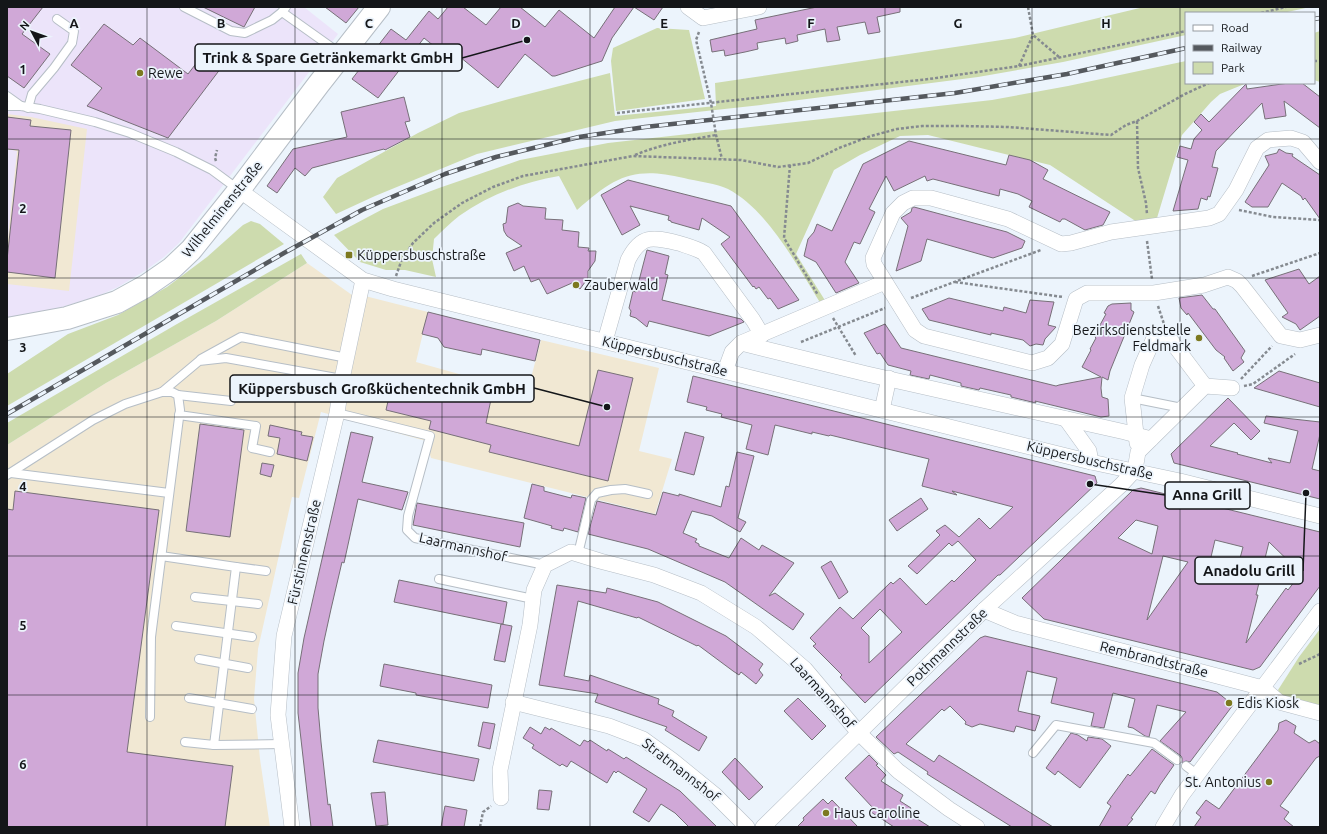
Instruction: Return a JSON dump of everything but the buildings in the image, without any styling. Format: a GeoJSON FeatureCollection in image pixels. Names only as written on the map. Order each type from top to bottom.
{"type":"FeatureCollection","features":[{"type":"Feature","properties":{"kind":"street","name":"Wilhelminenstraße"},"geometry":{"type":"LineString","coordinates":[[7,329],[67,318],[117,302],[146,286],[172,268],[191,250],[239,190],[379,7]]}},
{"type":"Feature","properties":{"kind":"street"},"geometry":{"type":"LineString","coordinates":[[688,7],[703,18],[727,10],[759,7]]}},
{"type":"Feature","properties":{"kind":"street"},"geometry":{"type":"LineString","coordinates":[[1319,336],[1300,340],[1281,336],[1237,281],[1228,277],[1204,285],[1154,293],[1087,293],[1076,299],[1062,344],[1048,358],[1032,363],[924,336],[915,330],[884,282],[874,264],[873,258],[893,212],[903,203],[913,198],[931,198],[1008,219],[1060,244],[1071,243],[1111,232],[1209,218],[1219,214],[1236,190],[1257,148],[1268,140],[1291,138],[1303,142],[1320,162]]}},
{"type":"Feature","properties":{"kind":"street","name":"Küppersbuschstraße"},"geometry":{"type":"LineString","coordinates":[[239,190],[363,280],[393,289],[605,340],[1114,468],[1135,470],[1320,516]]}},
{"type":"Feature","properties":{"kind":"street"},"geometry":{"type":"LineString","coordinates":[[605,340],[628,260],[632,251],[644,240],[658,238],[698,249],[704,253],[753,320],[762,335]]}},
{"type":"Feature","properties":{"kind":"street","name":"Fürstinnenstraße"},"geometry":{"type":"LineString","coordinates":[[292,827],[278,715],[284,636],[337,413],[342,379],[363,280]]}},
{"type":"Feature","properties":{"kind":"street"},"geometry":{"type":"LineString","coordinates":[[725,371],[732,352],[741,343],[884,282]]}},
{"type":"Feature","properties":{"kind":"street"},"geometry":{"type":"LineString","coordinates":[[1135,470],[1138,452],[1132,398],[1142,365],[1154,338],[1169,338],[1206,386]]}},
{"type":"Feature","properties":{"kind":"street"},"geometry":{"type":"LineString","coordinates":[[741,343],[773,352],[1135,434],[1151,439]]}},
{"type":"Feature","properties":{"kind":"street"},"geometry":{"type":"LineString","coordinates":[[882,410],[889,378]]}},
{"type":"Feature","properties":{"kind":"street"},"geometry":{"type":"LineString","coordinates":[[1138,452],[1206,386],[1232,388]]}},
{"type":"Feature","properties":{"kind":"street"},"geometry":{"type":"LineString","coordinates":[[1066,419],[1089,450],[1091,462]]}},
{"type":"Feature","properties":{"kind":"street","name":"Pothmannstraße"},"geometry":{"type":"LineString","coordinates":[[763,827],[984,610],[1135,470]]}},
{"type":"Feature","properties":{"kind":"street","name":"Laarmannshof"},"geometry":{"type":"LineString","coordinates":[[545,566],[571,552],[654,575],[701,593],[756,627],[805,669],[859,733],[898,771],[949,809],[977,827]]}},
{"type":"Feature","properties":{"kind":"street"},"geometry":{"type":"LineString","coordinates":[[501,798],[500,770],[530,625],[534,590],[545,566]]}},
{"type":"Feature","properties":{"kind":"street","name":"Rembrandtstraße"},"geometry":{"type":"LineString","coordinates":[[984,610],[1015,623],[1263,688],[1279,702],[1320,713]]}},
{"type":"Feature","properties":{"kind":"street"},"geometry":{"type":"LineString","coordinates":[[1163,827],[1182,795],[1192,771],[1263,688],[1320,611]]}},
{"type":"Feature","properties":{"kind":"street","name":"Stratmannshof"},"geometry":{"type":"LineString","coordinates":[[513,702],[609,726],[643,739],[715,794],[747,827]]}},
{"type":"Feature","properties":{"kind":"lane"},"geometry":{"type":"LineString","coordinates":[[184,7],[231,31],[245,33],[260,27],[284,10],[342,54]]}},
{"type":"Feature","properties":{"kind":"lane"},"geometry":{"type":"LineString","coordinates":[[25,107],[32,94],[54,68],[72,43],[74,31],[57,19]]}},
{"type":"Feature","properties":{"kind":"lane"},"geometry":{"type":"LineString","coordinates":[[7,96],[25,107]]}},
{"type":"Feature","properties":{"kind":"lane"},"geometry":{"type":"LineString","coordinates":[[7,106],[25,107],[95,122],[130,133],[176,152],[212,170],[239,190]]}},
{"type":"Feature","properties":{"kind":"lane"},"geometry":{"type":"LineString","coordinates":[[762,335],[773,352]]}},
{"type":"Feature","properties":{"kind":"lane"},"geometry":{"type":"LineString","coordinates":[[162,392],[199,361],[241,338],[347,358]]}},
{"type":"Feature","properties":{"kind":"lane"},"geometry":{"type":"LineString","coordinates":[[199,361],[226,358],[342,379]]}},
{"type":"Feature","properties":{"kind":"lane"},"geometry":{"type":"LineString","coordinates":[[9,474],[93,420],[125,404],[162,392],[172,392],[178,395],[231,402]]}},
{"type":"Feature","properties":{"kind":"lane"},"geometry":{"type":"LineString","coordinates":[[150,718],[151,637],[180,410],[178,395]]}},
{"type":"Feature","properties":{"kind":"lane"},"geometry":{"type":"LineString","coordinates":[[1132,398],[1182,408]]}},
{"type":"Feature","properties":{"kind":"lane","name":"Laarmannshof"},"geometry":{"type":"LineString","coordinates":[[337,413],[430,436],[408,516],[407,530],[415,538],[545,566]]}},
{"type":"Feature","properties":{"kind":"lane"},"geometry":{"type":"LineString","coordinates":[[179,415],[256,426],[252,448],[270,452]]}},
{"type":"Feature","properties":{"kind":"lane"},"geometry":{"type":"LineString","coordinates":[[9,474],[169,493]]}},
{"type":"Feature","properties":{"kind":"lane"},"geometry":{"type":"LineString","coordinates":[[578,554],[592,500],[597,493],[625,489],[648,494]]}},
{"type":"Feature","properties":{"kind":"lane"},"geometry":{"type":"LineString","coordinates":[[161,556],[266,571]]}},
{"type":"Feature","properties":{"kind":"lane"},"geometry":{"type":"LineString","coordinates":[[214,745],[236,567]]}},
{"type":"Feature","properties":{"kind":"lane"},"geometry":{"type":"LineString","coordinates":[[439,579],[533,599]]}},
{"type":"Feature","properties":{"kind":"lane"},"geometry":{"type":"LineString","coordinates":[[195,597],[258,604]]}},
{"type":"Feature","properties":{"kind":"lane"},"geometry":{"type":"LineString","coordinates":[[176,626],[252,637]]}},
{"type":"Feature","properties":{"kind":"lane"},"geometry":{"type":"LineString","coordinates":[[199,659],[248,668]]}},
{"type":"Feature","properties":{"kind":"lane"},"geometry":{"type":"LineString","coordinates":[[189,698],[252,710]]}},
{"type":"Feature","properties":{"kind":"lane"},"geometry":{"type":"LineString","coordinates":[[1033,753],[1056,725],[1154,743],[1177,760]]}},
{"type":"Feature","properties":{"kind":"lane"},"geometry":{"type":"LineString","coordinates":[[185,742],[214,745],[282,744]]}},
{"type":"Feature","properties":{"kind":"path"},"geometry":{"type":"LineString","coordinates":[[1020,66],[1033,35],[1028,7]]}},
{"type":"Feature","properties":{"kind":"path"},"geometry":{"type":"LineString","coordinates":[[1265,12],[1286,7]]}},
{"type":"Feature","properties":{"kind":"path"},"geometry":{"type":"LineString","coordinates":[[703,18],[696,40],[711,103],[716,135],[722,159]]}},
{"type":"Feature","properties":{"kind":"path"},"geometry":{"type":"LineString","coordinates":[[617,113],[929,79],[1020,66],[1185,31]]}},
{"type":"Feature","properties":{"kind":"path"},"geometry":{"type":"LineString","coordinates":[[1033,35],[1060,57]]}},
{"type":"Feature","properties":{"kind":"path"},"geometry":{"type":"LineString","coordinates":[[393,289],[396,273],[402,259],[413,243],[434,223],[462,203],[493,187],[523,176],[633,156],[741,160],[778,167],[808,163],[839,148],[871,136],[897,129],[922,126],[1008,127],[1110,135],[1126,125],[1137,121],[1185,94],[1207,84]]}},
{"type":"Feature","properties":{"kind":"path"},"geometry":{"type":"LineString","coordinates":[[1137,121],[1138,168],[1146,203],[1146,227],[1154,293],[1169,338]]}},
{"type":"Feature","properties":{"kind":"path"},"geometry":{"type":"LineString","coordinates":[[633,156],[652,148],[674,142],[716,135]]}},
{"type":"Feature","properties":{"kind":"path"},"geometry":{"type":"LineString","coordinates":[[790,165],[784,238],[867,374]]}},
{"type":"Feature","properties":{"kind":"path"},"geometry":{"type":"LineString","coordinates":[[1225,207],[1273,217],[1320,220]]}},
{"type":"Feature","properties":{"kind":"path"},"geometry":{"type":"LineString","coordinates":[[773,352],[952,282],[1060,244]]}},
{"type":"Feature","properties":{"kind":"path"},"geometry":{"type":"LineString","coordinates":[[1237,281],[1320,253]]}},
{"type":"Feature","properties":{"kind":"path"},"geometry":{"type":"LineString","coordinates":[[952,282],[1076,299]]}},
{"type":"Feature","properties":{"kind":"path"},"geometry":{"type":"LineString","coordinates":[[1232,388],[1281,336]]}},
{"type":"Feature","properties":{"kind":"path"},"geometry":{"type":"LineString","coordinates":[[1232,388],[1253,384],[1319,336]]}},
{"type":"Feature","properties":{"kind":"path"},"geometry":{"type":"LineString","coordinates":[[480,827],[483,812],[501,798]]}},
{"type":"Feature","properties":{"kind":"shaded area"},"geometry":{"type":"Polygon","coordinates":[[[7,7],[304,7],[338,34],[179,243],[164,257],[118,287],[100,295],[59,308],[30,315],[7,317],[7,7]]]}},
{"type":"Feature","properties":{"kind":"shaded area"},"geometry":{"type":"Polygon","coordinates":[[[7,114],[31,117],[87,129],[69,291],[7,284],[7,248],[17,151],[7,149],[7,114]]]}},
{"type":"Feature","properties":{"kind":"shaded area"},"geometry":{"type":"Polygon","coordinates":[[[307,263],[352,295],[369,297],[428,312],[416,362],[527,393],[541,340],[659,368],[639,451],[672,459],[655,514],[431,458],[426,441],[321,412],[299,498],[292,497],[258,649],[254,699],[260,759],[270,827],[7,827],[7,445],[106,383],[216,321],[307,263]]]}},
{"type":"Feature","properties":{"kind":"green space"},"geometry":{"type":"Polygon","coordinates":[[[1144,7],[1310,7],[1288,12],[1185,12],[1185,35],[1063,62],[978,77],[761,105],[615,121],[477,154],[375,196],[336,214],[323,197],[337,178],[418,133],[459,113],[610,73],[615,116],[716,106],[715,83],[1015,38],[1144,7]]]}},
{"type":"Feature","properties":{"kind":"green space"},"geometry":{"type":"Polygon","coordinates":[[[657,28],[689,30],[705,99],[616,111],[611,61],[613,48],[657,28]]]}},
{"type":"Feature","properties":{"kind":"green space"},"geometry":{"type":"Polygon","coordinates":[[[1320,31],[1320,82],[1315,80],[1315,33],[1320,31]]]}},
{"type":"Feature","properties":{"kind":"green space"},"geometry":{"type":"Polygon","coordinates":[[[1185,61],[1185,84],[1245,84],[1220,94],[1182,135],[1157,218],[1137,222],[1050,165],[928,135],[900,136],[860,155],[834,170],[796,254],[826,302],[821,304],[781,240],[769,225],[743,199],[724,187],[667,175],[652,173],[626,177],[603,189],[577,210],[559,176],[532,182],[507,190],[470,208],[449,224],[434,239],[432,259],[436,277],[405,270],[386,270],[360,262],[334,235],[383,209],[520,160],[608,143],[992,100],[1068,86],[1185,61]]]}},
{"type":"Feature","properties":{"kind":"green space"},"geometry":{"type":"Polygon","coordinates":[[[251,221],[260,224],[284,244],[7,406],[7,374],[68,334],[118,315],[167,287],[207,257],[243,225],[251,221]]]}},
{"type":"Feature","properties":{"kind":"green space"},"geometry":{"type":"Polygon","coordinates":[[[301,254],[307,263],[216,321],[106,383],[7,445],[7,423],[301,254]]]}},
{"type":"Feature","properties":{"kind":"green space"},"geometry":{"type":"Polygon","coordinates":[[[1320,629],[1320,707],[1283,699],[1278,690],[1299,657],[1320,629]]]}},
{"type":"Feature","properties":{"kind":"railway"},"geometry":{"type":"LineString","coordinates":[[1315,19],[1320,18]]}},
{"type":"Feature","properties":{"kind":"railway"},"geometry":{"type":"LineString","coordinates":[[7,414],[284,253],[362,210],[445,174],[496,157],[579,137],[645,127],[955,93],[1067,74],[1185,48]]}},
{"type":"Feature","properties":{"kind":"place","name":"Trink & Spare Getränkemarkt GmbH"},"geometry":{"type":"Point","coordinates":[527,40]}},
{"type":"Feature","properties":{"kind":"place","name":"Rewe"},"geometry":{"type":"Point","coordinates":[140,73]}},
{"type":"Feature","properties":{"kind":"place","name":"Küppersbuschstraße"},"geometry":{"type":"Point","coordinates":[349,255]}},
{"type":"Feature","properties":{"kind":"place","name":"Zauberwald"},"geometry":{"type":"Point","coordinates":[576,285]}},
{"type":"Feature","properties":{"kind":"place","name":"Bezirksdienststelle Feldmark"},"geometry":{"type":"Point","coordinates":[1199,338]}},
{"type":"Feature","properties":{"kind":"place","name":"Küppersbusch Großküchentechnik GmbH"},"geometry":{"type":"Point","coordinates":[607,407]}},
{"type":"Feature","properties":{"kind":"place","name":"Anna Grill"},"geometry":{"type":"Point","coordinates":[1090,484]}},
{"type":"Feature","properties":{"kind":"place","name":"Anadolu Grill"},"geometry":{"type":"Point","coordinates":[1306,493]}},
{"type":"Feature","properties":{"kind":"place","name":"Edis Kiosk"},"geometry":{"type":"Point","coordinates":[1229,703]}},
{"type":"Feature","properties":{"kind":"place","name":"St. Antonius"},"geometry":{"type":"Point","coordinates":[1269,782]}},
{"type":"Feature","properties":{"kind":"place","name":"Haus Caroline"},"geometry":{"type":"Point","coordinates":[826,813]}}]}
